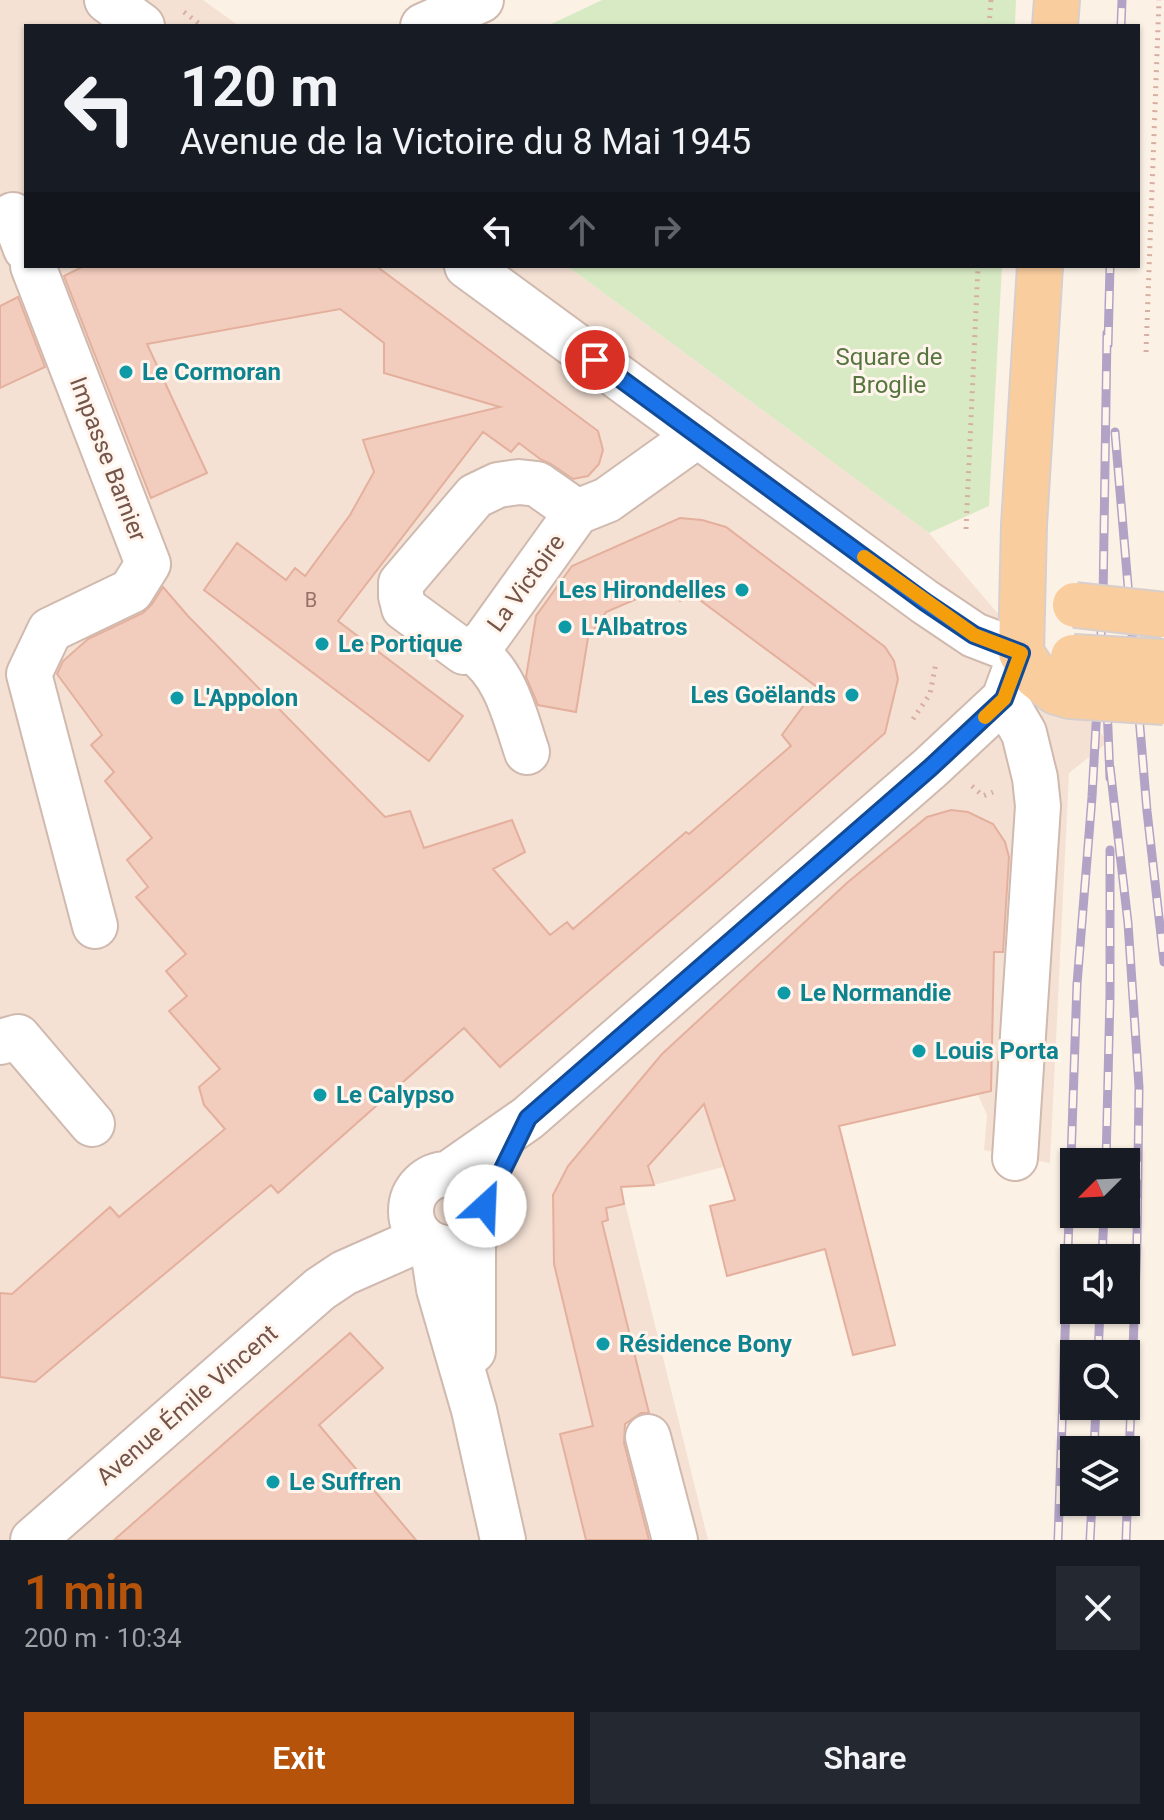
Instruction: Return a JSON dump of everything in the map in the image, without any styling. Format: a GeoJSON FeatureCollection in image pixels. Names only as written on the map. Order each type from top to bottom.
{"type":"FeatureCollection","features":[{"type":"Feature","properties":{"kind":"main road"},"geometry":{"type":"LineString","coordinates":[[1055,24],[1057,0]]}},
{"type":"Feature","properties":{"kind":"main road"},"geometry":{"type":"LineString","coordinates":[[1040,268],[1024,525],[1021,653],[1072,677],[1164,702]]}},
{"type":"Feature","properties":{"kind":"main road"},"geometry":{"type":"LineString","coordinates":[[1024,525],[1039,568],[1056,596],[1075,605],[1164,615]]}},
{"type":"Feature","properties":{"kind":"main road"},"geometry":{"type":"LineString","coordinates":[[1072,677],[1164,662]]}},
{"type":"Feature","properties":{"kind":"street"},"geometry":{"type":"LineString","coordinates":[[107,0],[139,24]]}},
{"type":"Feature","properties":{"kind":"street"},"geometry":{"type":"LineString","coordinates":[[427,24],[481,0]]}},
{"type":"Feature","properties":{"kind":"street","name":"Impasse Barnier"},"geometry":{"type":"LineString","coordinates":[[34,268],[148,564],[131,591],[50,630],[29,674],[95,926]]}},
{"type":"Feature","properties":{"kind":"street"},"geometry":{"type":"LineString","coordinates":[[470,268],[962,627],[974,635],[1021,653]]}},
{"type":"Feature","properties":{"kind":"street"},"geometry":{"type":"LineString","coordinates":[[577,512],[607,500],[698,435]]}},
{"type":"Feature","properties":{"kind":"street","name":"La Victoire"},"geometry":{"type":"LineString","coordinates":[[519,482],[537,484],[577,512],[485,640],[473,651],[464,652],[404,608],[401,583],[475,496],[498,485],[519,482]]}},
{"type":"Feature","properties":{"kind":"street","name":"La Victoire"},"geometry":{"type":"LineString","coordinates":[[473,651],[485,659],[508,695],[527,752]]}},
{"type":"Feature","properties":{"kind":"street","name":"Avenue Émile Vincent"},"geometry":{"type":"LineString","coordinates":[[33,1540],[320,1289],[446,1216],[528,1118],[930,768],[1004,699],[1021,653]]}},
{"type":"Feature","properties":{"kind":"street"},"geometry":{"type":"LineString","coordinates":[[1004,699],[1024,733],[1038,806],[1015,1158]]}},
{"type":"Feature","properties":{"kind":"street"},"geometry":{"type":"LineString","coordinates":[[0,1042],[18,1037],[92,1124]]}},
{"type":"Feature","properties":{"kind":"street"},"geometry":{"type":"LineString","coordinates":[[446,1216],[439,1289],[474,1410],[503,1540]]}},
{"type":"Feature","properties":{"kind":"street"},"geometry":{"type":"LineString","coordinates":[[648,1437],[675,1540]]}},
{"type":"Feature","properties":{"kind":"path"},"geometry":{"type":"LineString","coordinates":[[989,24],[991,0]]}},
{"type":"Feature","properties":{"kind":"path"},"geometry":{"type":"LineString","coordinates":[[1146,352],[1159,0]]}},
{"type":"Feature","properties":{"kind":"path"},"geometry":{"type":"LineString","coordinates":[[966,529],[978,268]]}},
{"type":"Feature","properties":{"kind":"path"},"geometry":{"type":"LineString","coordinates":[[907,729],[930,694],[937,654]]}},
{"type":"Feature","properties":{"kind":"shaded area"},"geometry":{"type":"Polygon","coordinates":[[[0,0],[203,0],[236,24],[24,24],[24,268],[570,268],[929,533],[1108,742],[1069,773],[1050,1163],[984,1150],[987,1115],[978,1095],[798,1135],[769,1155],[654,1185],[621,1187],[708,1540],[0,1540],[0,0]]]}},
{"type":"Feature","properties":{"kind":"green space"},"geometry":{"type":"Polygon","coordinates":[[[602,0],[1016,0],[1015,24],[551,24],[602,0]]]}},
{"type":"Feature","properties":{"kind":"green space","name":"Square de Broglie"},"geometry":{"type":"Polygon","coordinates":[[[570,268],[1002,268],[989,506],[929,533],[570,268]]]}},
{"type":"Feature","properties":{"kind":"building"},"geometry":{"type":"Polygon","coordinates":[[[80,268],[379,268],[598,431],[603,450],[599,464],[588,476],[573,479],[519,443],[511,452],[483,432],[338,621],[463,716],[429,761],[204,590],[237,543],[286,580],[295,568],[305,576],[350,515],[374,472],[363,440],[500,407],[384,373],[384,343],[340,309],[147,344],[207,473],[151,498],[64,276],[80,268]]]}},
{"type":"Feature","properties":{"kind":"building"},"geometry":{"type":"Polygon","coordinates":[[[18,297],[45,367],[0,388],[0,306],[18,297]]]}},
{"type":"Feature","properties":{"kind":"building"},"geometry":{"type":"Polygon","coordinates":[[[680,518],[726,527],[885,647],[894,661],[898,679],[885,733],[500,1067],[464,1028],[278,1193],[271,1185],[35,1382],[0,1377],[0,1293],[12,1294],[110,1207],[119,1217],[225,1129],[204,1105],[199,1087],[220,1069],[169,1011],[187,996],[166,971],[186,954],[136,897],[148,887],[127,860],[152,838],[105,781],[114,772],[91,745],[102,735],[57,674],[63,661],[88,639],[143,613],[163,587],[385,817],[410,811],[424,848],[512,820],[525,852],[493,869],[550,935],[567,922],[573,929],[791,746],[782,735],[817,687],[693,595],[680,601],[671,584],[606,612],[588,638],[576,712],[538,705],[526,677],[536,616],[572,566],[680,518]]]}},
{"type":"Feature","properties":{"kind":"building"},"geometry":{"type":"Polygon","coordinates":[[[951,810],[968,812],[993,824],[1005,842],[1009,857],[1003,952],[994,952],[991,1091],[839,1126],[895,1345],[853,1355],[825,1249],[727,1276],[710,1206],[735,1200],[704,1104],[648,1166],[654,1185],[621,1187],[624,1204],[606,1208],[608,1220],[602,1222],[649,1413],[641,1413],[625,1424],[624,1443],[649,1540],[586,1540],[560,1434],[593,1426],[554,1264],[553,1195],[568,1166],[662,1054],[848,882],[927,817],[951,810]]]}},
{"type":"Feature","properties":{"kind":"building","name":"Le Suffren"},"geometry":{"type":"Polygon","coordinates":[[[350,1333],[383,1368],[319,1425],[416,1540],[114,1540],[350,1333]]]}},
{"type":"Feature","properties":{"kind":"railway"},"geometry":{"type":"LineString","coordinates":[[1121,24],[1122,0]]}},
{"type":"Feature","properties":{"kind":"railway"},"geometry":{"type":"LineString","coordinates":[[1108,345],[1110,268]]}},
{"type":"Feature","properties":{"kind":"railway"},"geometry":{"type":"LineString","coordinates":[[1058,1540],[1077,984],[1103,600],[1107,333]]}},
{"type":"Feature","properties":{"kind":"railway"},"geometry":{"type":"LineString","coordinates":[[1115,432],[1147,811],[1164,962]]}},
{"type":"Feature","properties":{"kind":"railway"},"geometry":{"type":"LineString","coordinates":[[1107,706],[1110,778]]}},
{"type":"Feature","properties":{"kind":"railway"},"geometry":{"type":"LineString","coordinates":[[1110,767],[1128,923],[1139,1087],[1126,1540]]}},
{"type":"Feature","properties":{"kind":"railway"},"geometry":{"type":"LineString","coordinates":[[1106,1148],[1110,850]]}},
{"type":"Feature","properties":{"kind":"railway"},"geometry":{"type":"LineString","coordinates":[[1103,1228],[1103,1244]]}},
{"type":"Feature","properties":{"kind":"railway"},"geometry":{"type":"LineString","coordinates":[[1099,1324],[1099,1340]]}},
{"type":"Feature","properties":{"kind":"railway"},"geometry":{"type":"LineString","coordinates":[[1095,1420],[1095,1436]]}},
{"type":"Feature","properties":{"kind":"railway"},"geometry":{"type":"LineString","coordinates":[[1090,1540],[1091,1516]]}},
{"type":"Feature","properties":{"kind":"slow traffic"},"geometry":{"type":"LineString","coordinates":[[864,557],[974,635],[1021,653],[1004,699],[985,717]]}},
{"type":"Feature","properties":{"kind":"place","name":"Le Cormoran"},"geometry":{"type":"Point","coordinates":[126,372]}},
{"type":"Feature","properties":{"kind":"place","name":"Les Hirondelles"},"geometry":{"type":"Point","coordinates":[742,590]}},
{"type":"Feature","properties":{"kind":"place","name":"L'Albatros"},"geometry":{"type":"Point","coordinates":[565,627]}},
{"type":"Feature","properties":{"kind":"place","name":"Le Portique"},"geometry":{"type":"Point","coordinates":[322,644]}},
{"type":"Feature","properties":{"kind":"place","name":"Les Goëlands"},"geometry":{"type":"Point","coordinates":[852,695]}},
{"type":"Feature","properties":{"kind":"place","name":"L'Appolon"},"geometry":{"type":"Point","coordinates":[177,698]}},
{"type":"Feature","properties":{"kind":"place","name":"Le Normandie"},"geometry":{"type":"Point","coordinates":[784,993]}},
{"type":"Feature","properties":{"kind":"place","name":"Louis Porta"},"geometry":{"type":"Point","coordinates":[919,1051]}},
{"type":"Feature","properties":{"kind":"place","name":"Le Calypso"},"geometry":{"type":"Point","coordinates":[320,1095]}},
{"type":"Feature","properties":{"kind":"place","name":"Résidence Bony"},"geometry":{"type":"Point","coordinates":[603,1344]}},
{"type":"Feature","properties":{"kind":"place","name":"Le Suffren"},"geometry":{"type":"Point","coordinates":[273,1482]}},
{"type":"Feature","properties":{"kind":"route"},"geometry":{"type":"LineString","coordinates":[[485,1206],[528,1118],[930,768],[1004,699],[1021,653],[974,635],[925,602],[595,360]]}}]}
